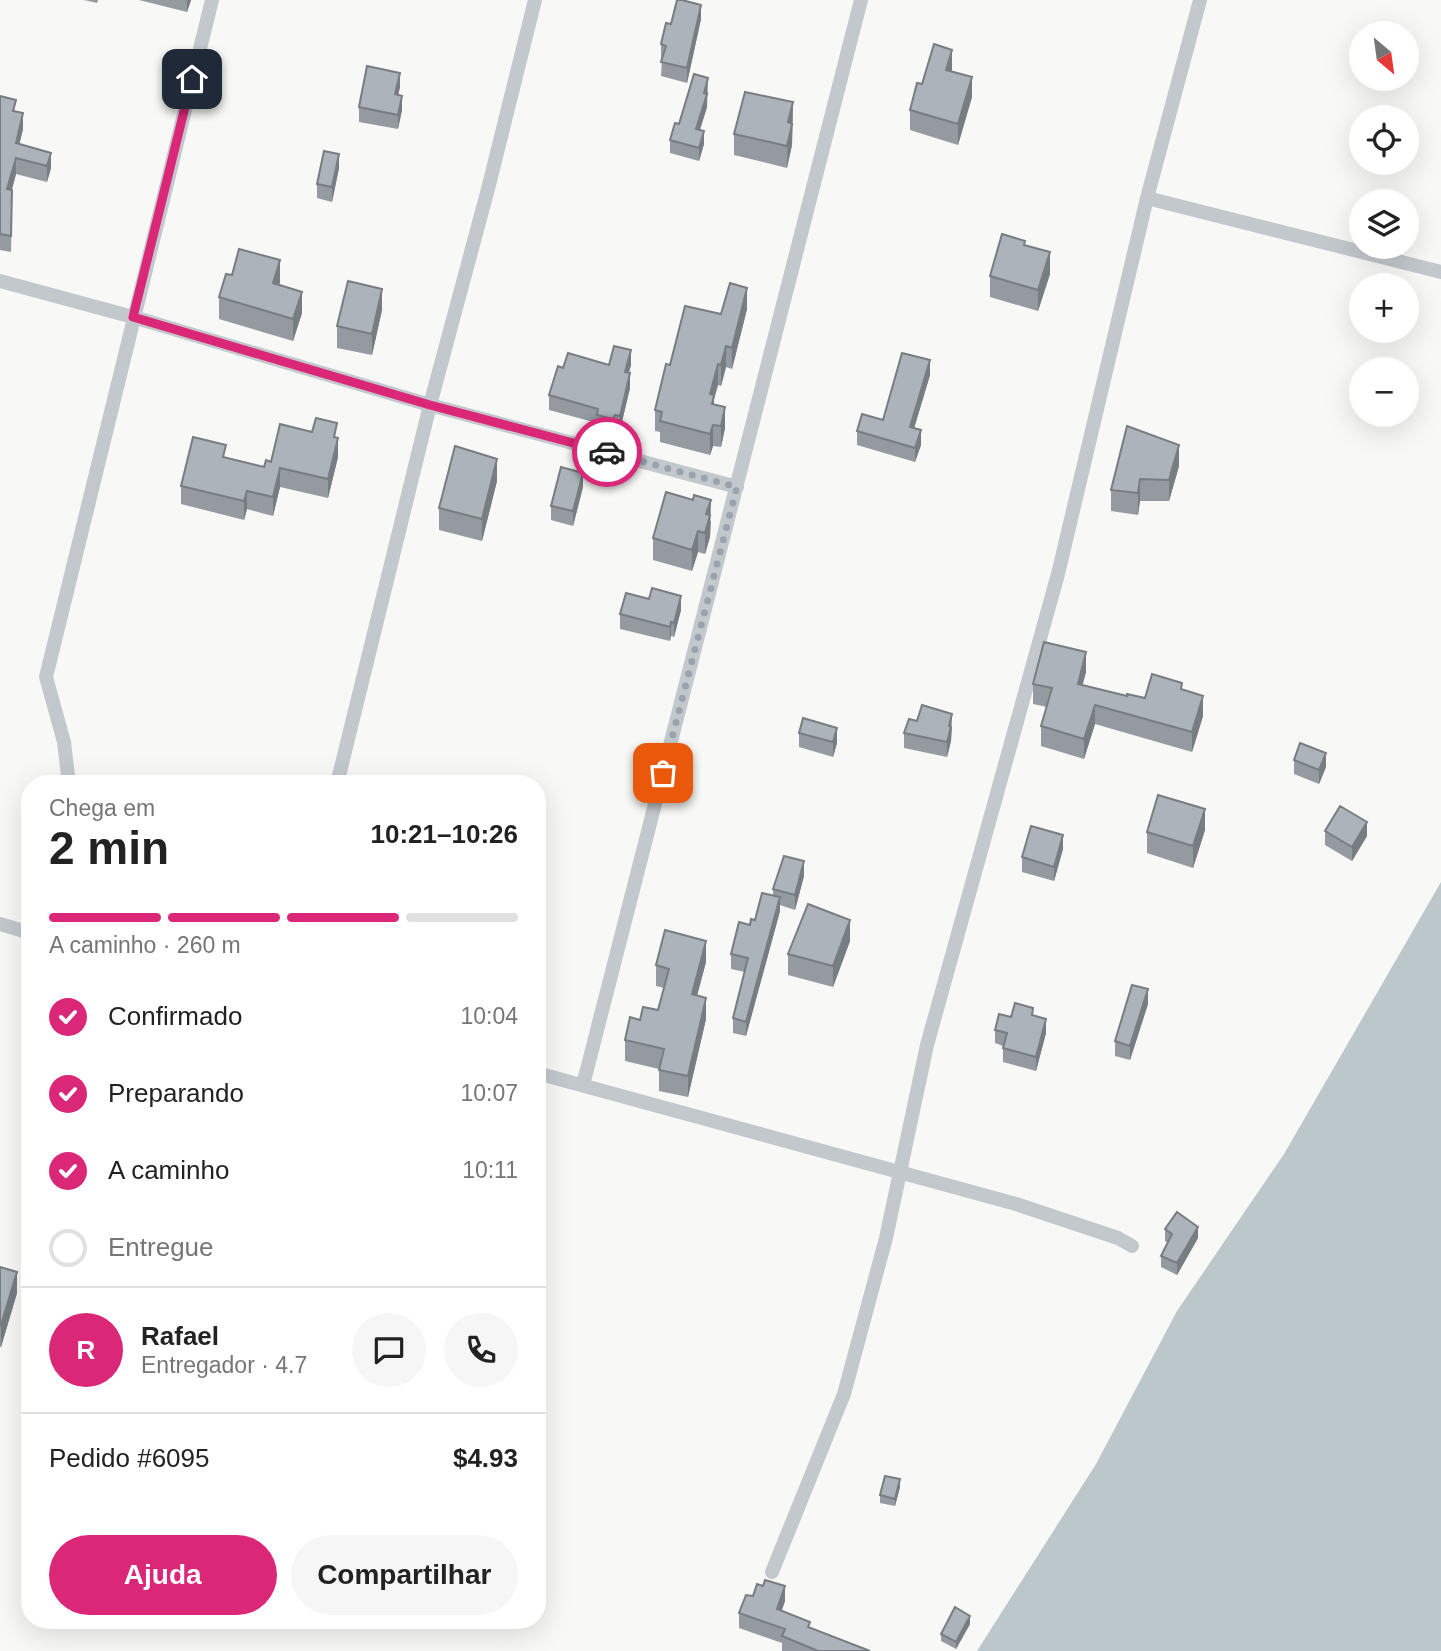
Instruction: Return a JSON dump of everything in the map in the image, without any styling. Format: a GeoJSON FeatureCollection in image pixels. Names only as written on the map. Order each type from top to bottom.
{"type":"FeatureCollection","features":[{"type":"Feature","properties":{"kind":"street"},"geometry":{"type":"LineString","coordinates":[[68,775],[64,742],[46,677],[212,0]]}},
{"type":"Feature","properties":{"kind":"street"},"geometry":{"type":"LineString","coordinates":[[340,775],[430,405],[535,0]]}},
{"type":"Feature","properties":{"kind":"street"},"geometry":{"type":"LineString","coordinates":[[583,1085],[862,0]]}},
{"type":"Feature","properties":{"kind":"street"},"geometry":{"type":"LineString","coordinates":[[772,1572],[844,1394],[886,1238],[927,1045],[1058,574],[1147,198],[1200,0]]}},
{"type":"Feature","properties":{"kind":"street"},"geometry":{"type":"LineString","coordinates":[[1147,198],[1441,272]]}},
{"type":"Feature","properties":{"kind":"street"},"geometry":{"type":"LineString","coordinates":[[0,281],[133,317],[430,405],[737,487]]}},
{"type":"Feature","properties":{"kind":"street"},"geometry":{"type":"LineString","coordinates":[[0,925],[21,931]]}},
{"type":"Feature","properties":{"kind":"street"},"geometry":{"type":"LineString","coordinates":[[546,1075],[1016,1204],[1118,1238],[1132,1246]]}},
{"type":"Feature","properties":{"kind":"shaded area"},"geometry":{"type":"Polygon","coordinates":[[[1441,882],[1441,1651],[977,1651],[1096,1464],[1177,1311],[1284,1154],[1441,882]]]}},
{"type":"Feature","properties":{"kind":"building"},"geometry":{"type":"Polygon","coordinates":[[[677,0],[701,5],[687,68],[661,62],[666,46],[661,44],[666,23],[671,24],[677,0]]]}},
{"type":"Feature","properties":{"kind":"building"},"geometry":{"type":"Polygon","coordinates":[[[934,44],[952,50],[946,70],[972,77],[958,124],[910,110],[917,83],[922,84],[934,44]]]}},
{"type":"Feature","properties":{"kind":"building"},"geometry":{"type":"Polygon","coordinates":[[[367,66],[400,73],[395,94],[402,96],[398,115],[359,107],[367,66]]]}},
{"type":"Feature","properties":{"kind":"building"},"geometry":{"type":"Polygon","coordinates":[[[694,74],[708,78],[704,93],[707,94],[696,129],[704,131],[699,148],[670,140],[675,123],[679,124],[694,74]]]}},
{"type":"Feature","properties":{"kind":"building"},"geometry":{"type":"Polygon","coordinates":[[[745,92],[793,102],[788,122],[792,124],[787,146],[734,134],[745,92]]]}},
{"type":"Feature","properties":{"kind":"building"},"geometry":{"type":"Polygon","coordinates":[[[0,96],[16,100],[13,111],[23,113],[16,143],[51,153],[47,166],[16,158],[7,189],[12,190],[11,236],[0,234],[0,96]]]}},
{"type":"Feature","properties":{"kind":"building"},"geometry":{"type":"Polygon","coordinates":[[[324,151],[339,154],[332,187],[317,184],[324,151]]]}},
{"type":"Feature","properties":{"kind":"building"},"geometry":{"type":"Polygon","coordinates":[[[1002,234],[1025,241],[1024,245],[1050,252],[1038,290],[990,276],[1002,234]]]}},
{"type":"Feature","properties":{"kind":"building"},"geometry":{"type":"Polygon","coordinates":[[[239,249],[280,260],[273,283],[302,292],[293,319],[219,297],[226,274],[232,275],[239,249]]]}},
{"type":"Feature","properties":{"kind":"building"},"geometry":{"type":"Polygon","coordinates":[[[348,281],[382,289],[372,334],[337,326],[348,281]]]}},
{"type":"Feature","properties":{"kind":"building"},"geometry":{"type":"Polygon","coordinates":[[[730,283],[747,288],[732,348],[726,346],[710,394],[714,395],[712,404],[725,407],[721,426],[713,425],[710,434],[660,421],[662,412],[655,410],[666,364],[670,365],[685,306],[721,314],[730,283]]]}},
{"type":"Feature","properties":{"kind":"building"},"geometry":{"type":"Polygon","coordinates":[[[614,346],[631,350],[625,372],[630,373],[620,416],[615,415],[613,419],[597,415],[598,409],[549,395],[558,366],[563,368],[568,353],[609,365],[614,346]]]}},
{"type":"Feature","properties":{"kind":"building"},"geometry":{"type":"Polygon","coordinates":[[[902,353],[930,360],[910,427],[921,430],[915,448],[857,431],[862,414],[883,420],[902,353]]]}},
{"type":"Feature","properties":{"kind":"building"},"geometry":{"type":"Polygon","coordinates":[[[316,418],[337,423],[334,437],[338,438],[328,479],[280,468],[273,497],[247,491],[244,501],[181,486],[193,437],[226,445],[223,457],[264,467],[266,460],[271,462],[280,424],[312,432],[316,418]]]}},
{"type":"Feature","properties":{"kind":"building"},"geometry":{"type":"Polygon","coordinates":[[[1127,426],[1179,445],[1169,480],[1140,479],[1138,493],[1111,490],[1127,426]]]}},
{"type":"Feature","properties":{"kind":"building"},"geometry":{"type":"Polygon","coordinates":[[[455,446],[497,459],[482,519],[439,508],[455,446]]]}},
{"type":"Feature","properties":{"kind":"building"},"geometry":{"type":"Polygon","coordinates":[[[561,467],[583,473],[573,511],[551,506],[561,467]]]}},
{"type":"Feature","properties":{"kind":"building"},"geometry":{"type":"Polygon","coordinates":[[[666,492],[693,500],[694,495],[711,500],[706,514],[710,515],[705,533],[698,531],[692,550],[653,538],[666,492]]]}},
{"type":"Feature","properties":{"kind":"building"},"geometry":{"type":"Polygon","coordinates":[[[652,588],[681,596],[674,623],[671,622],[670,627],[620,614],[626,593],[649,599],[652,588]]]}},
{"type":"Feature","properties":{"kind":"building"},"geometry":{"type":"Polygon","coordinates":[[[1044,642],[1086,652],[1078,684],[1145,698],[1152,674],[1182,683],[1181,689],[1203,696],[1192,732],[1095,705],[1084,739],[1041,726],[1052,688],[1033,684],[1044,642]]]}},
{"type":"Feature","properties":{"kind":"building"},"geometry":{"type":"Polygon","coordinates":[[[922,705],[952,714],[947,742],[904,733],[909,719],[917,721],[922,705]]]}},
{"type":"Feature","properties":{"kind":"building"},"geometry":{"type":"Polygon","coordinates":[[[803,718],[837,728],[833,742],[799,733],[803,718]]]}},
{"type":"Feature","properties":{"kind":"building"},"geometry":{"type":"Polygon","coordinates":[[[1300,743],[1326,753],[1319,770],[1294,760],[1300,743]]]}},
{"type":"Feature","properties":{"kind":"building"},"geometry":{"type":"Polygon","coordinates":[[[1158,795],[1205,809],[1193,846],[1147,832],[1158,795]]]}},
{"type":"Feature","properties":{"kind":"building"},"geometry":{"type":"Polygon","coordinates":[[[1340,806],[1367,822],[1352,847],[1325,831],[1340,806]]]}},
{"type":"Feature","properties":{"kind":"building"},"geometry":{"type":"Polygon","coordinates":[[[1031,826],[1063,835],[1054,867],[1022,857],[1031,826]]]}},
{"type":"Feature","properties":{"kind":"building"},"geometry":{"type":"Polygon","coordinates":[[[784,856],[804,861],[795,895],[773,889],[784,856]]]}},
{"type":"Feature","properties":{"kind":"building"},"geometry":{"type":"Polygon","coordinates":[[[762,893],[780,897],[746,1022],[733,1018],[748,958],[731,954],[739,922],[750,925],[751,919],[755,920],[762,893]]]}},
{"type":"Feature","properties":{"kind":"building"},"geometry":{"type":"Polygon","coordinates":[[[808,904],[850,920],[833,966],[788,954],[808,904]]]}},
{"type":"Feature","properties":{"kind":"building"},"geometry":{"type":"Polygon","coordinates":[[[665,930],[706,941],[692,994],[706,998],[688,1076],[659,1070],[664,1049],[625,1040],[630,1017],[640,1020],[643,1007],[658,1010],[669,969],[656,965],[665,930]]]}},
{"type":"Feature","properties":{"kind":"building"},"geometry":{"type":"Polygon","coordinates":[[[1132,985],[1148,989],[1130,1046],[1115,1041],[1132,985]]]}},
{"type":"Feature","properties":{"kind":"building"},"geometry":{"type":"Polygon","coordinates":[[[1015,1003],[1033,1008],[1032,1015],[1046,1019],[1036,1057],[1003,1048],[1007,1033],[995,1030],[999,1014],[1011,1017],[1015,1003]]]}},
{"type":"Feature","properties":{"kind":"building"},"geometry":{"type":"Polygon","coordinates":[[[1177,1212],[1198,1227],[1177,1263],[1161,1256],[1172,1234],[1165,1229],[1177,1212]]]}},
{"type":"Feature","properties":{"kind":"building"},"geometry":{"type":"Polygon","coordinates":[[[0,1267],[17,1272],[1,1325],[0,1325],[0,1267]]]}},
{"type":"Feature","properties":{"kind":"building"},"geometry":{"type":"Polygon","coordinates":[[[885,1476],[900,1479],[895,1499],[880,1495],[885,1476]]]}},
{"type":"Feature","properties":{"kind":"building"},"geometry":{"type":"Polygon","coordinates":[[[765,1580],[785,1586],[777,1609],[810,1622],[808,1627],[870,1651],[818,1651],[782,1636],[785,1629],[739,1613],[746,1595],[753,1596],[757,1584],[763,1586],[765,1580]]]}},
{"type":"Feature","properties":{"kind":"building"},"geometry":{"type":"Polygon","coordinates":[[[955,1607],[970,1616],[956,1642],[941,1634],[955,1607]]]}},
{"type":"Feature","properties":{"kind":"way so far"},"geometry":{"type":"LineString","coordinates":[[607,452],[737,487],[663,773]]}},
{"type":"Feature","properties":{"kind":"route"},"geometry":{"type":"LineString","coordinates":[[192,79],[133,317],[430,405],[607,452]]}}]}
